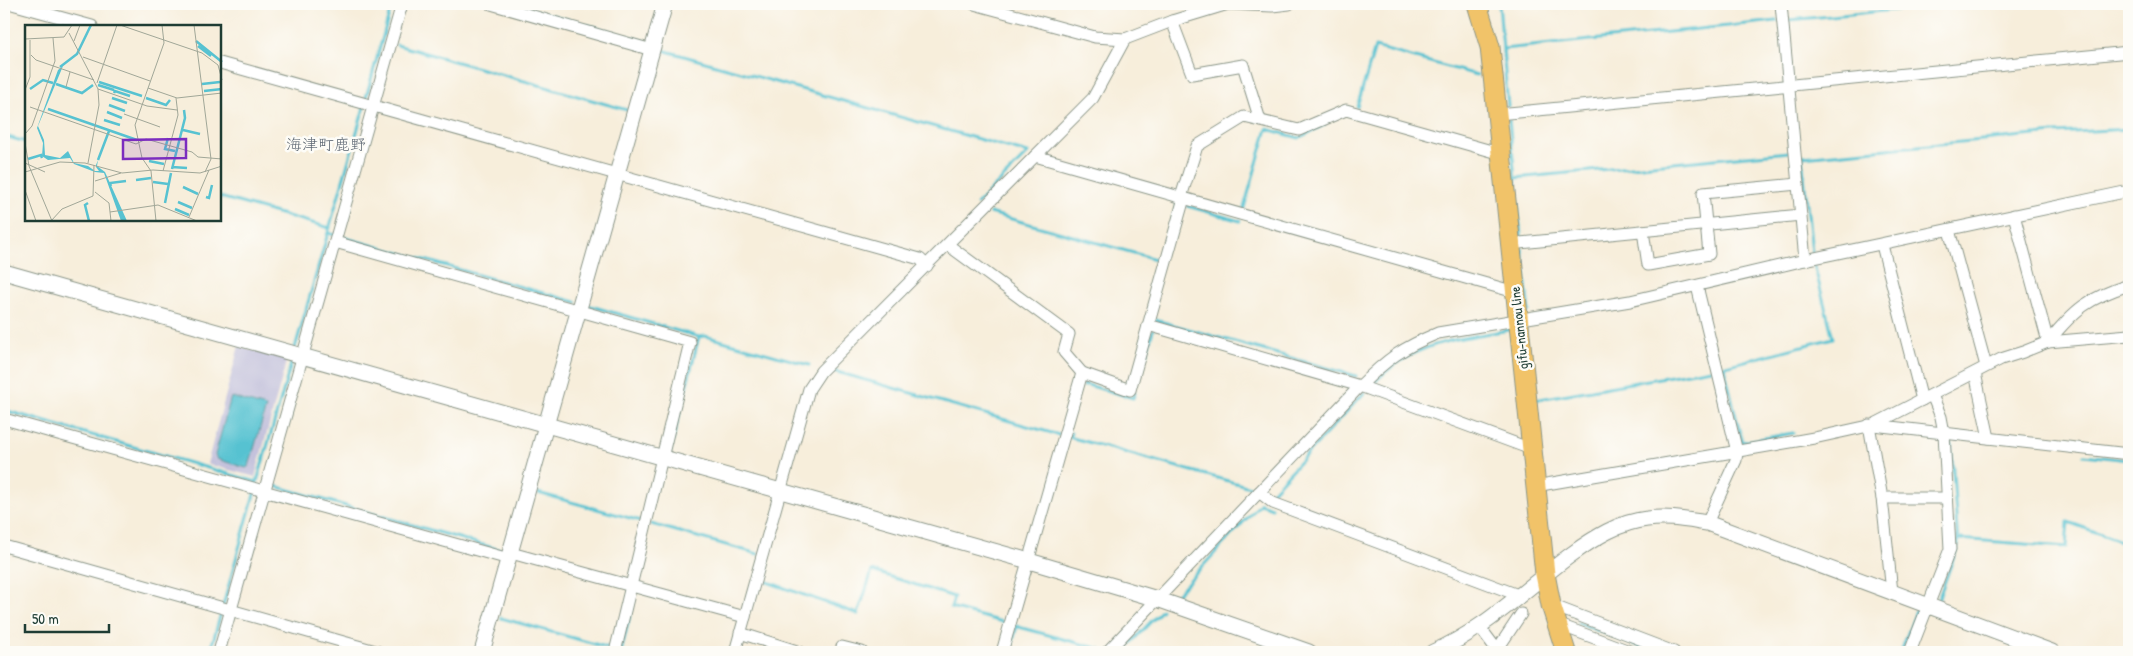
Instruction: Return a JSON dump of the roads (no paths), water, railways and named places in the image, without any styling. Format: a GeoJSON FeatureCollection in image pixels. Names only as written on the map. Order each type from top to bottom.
{"type":"FeatureCollection","features":[{"type":"Feature","properties":{"kind":"main road","name":"gifu-nannou line"},"geometry":{"type":"LineString","coordinates":[[1478,4],[1490,47],[1498,114],[1545,574],[1551,605],[1566,652]]}},
{"type":"Feature","properties":{"kind":"street"},"geometry":{"type":"LineString","coordinates":[[12,4],[88,25]]}},
{"type":"Feature","properties":{"kind":"street"},"geometry":{"type":"LineString","coordinates":[[219,652],[225,609],[297,355],[336,237],[367,105],[402,4]]}},
{"type":"Feature","properties":{"kind":"street"},"geometry":{"type":"LineString","coordinates":[[492,4],[652,50]]}},
{"type":"Feature","properties":{"kind":"street"},"geometry":{"type":"LineString","coordinates":[[482,652],[665,4]]}},
{"type":"Feature","properties":{"kind":"street"},"geometry":{"type":"LineString","coordinates":[[974,4],[1095,37],[1125,39],[1172,20],[1229,4],[1272,6],[1289,4]]}},
{"type":"Feature","properties":{"kind":"street"},"geometry":{"type":"LineString","coordinates":[[1781,4],[1806,260]]}},
{"type":"Feature","properties":{"kind":"street"},"geometry":{"type":"LineString","coordinates":[[1172,20],[1192,74],[1243,65],[1260,120]]}},
{"type":"Feature","properties":{"kind":"street"},"geometry":{"type":"LineString","coordinates":[[735,652],[809,389],[821,371],[1093,98],[1125,39]]}},
{"type":"Feature","properties":{"kind":"street"},"geometry":{"type":"LineString","coordinates":[[1498,114],[2129,52]]}},
{"type":"Feature","properties":{"kind":"street"},"geometry":{"type":"LineString","coordinates":[[221,63],[920,259],[927,266]]}},
{"type":"Feature","properties":{"kind":"street"},"geometry":{"type":"LineString","coordinates":[[948,245],[1069,334],[1064,352],[1082,374],[1130,390],[1197,146],[1244,116],[1299,130],[1346,110],[1502,154]]}},
{"type":"Feature","properties":{"kind":"street"},"geometry":{"type":"LineString","coordinates":[[1035,156],[1515,292]]}},
{"type":"Feature","properties":{"kind":"street"},"geometry":{"type":"LineString","coordinates":[[1642,231],[1648,265],[1708,254],[1704,224],[1703,193],[1798,184]]}},
{"type":"Feature","properties":{"kind":"street"},"geometry":{"type":"LineString","coordinates":[[1107,652],[1360,386],[1386,360],[1413,344],[1438,333],[1630,301],[1806,260],[2129,191]]}},
{"type":"Feature","properties":{"kind":"street"},"geometry":{"type":"LineString","coordinates":[[1510,244],[1801,215]]}},
{"type":"Feature","properties":{"kind":"street"},"geometry":{"type":"LineString","coordinates":[[2014,215],[2048,342]]}},
{"type":"Feature","properties":{"kind":"street"},"geometry":{"type":"LineString","coordinates":[[1949,230],[1986,366]]}},
{"type":"Feature","properties":{"kind":"street"},"geometry":{"type":"LineString","coordinates":[[336,237],[580,306],[690,342],[666,459],[635,587],[615,652]]}},
{"type":"Feature","properties":{"kind":"street"},"geometry":{"type":"LineString","coordinates":[[1882,245],[1927,397],[1941,417],[1944,433],[1950,549],[1910,652]]}},
{"type":"Feature","properties":{"kind":"street"},"geometry":{"type":"LineString","coordinates":[[4,272],[1157,598],[1309,652]]}},
{"type":"Feature","properties":{"kind":"street"},"geometry":{"type":"LineString","coordinates":[[2048,342],[2071,314],[2101,294],[2129,285]]}},
{"type":"Feature","properties":{"kind":"street"},"geometry":{"type":"LineString","coordinates":[[1697,286],[1737,452],[1736,460],[1707,524]]}},
{"type":"Feature","properties":{"kind":"street"},"geometry":{"type":"LineString","coordinates":[[1148,325],[1360,386],[1531,449]]}},
{"type":"Feature","properties":{"kind":"street"},"geometry":{"type":"LineString","coordinates":[[1535,486],[1737,452],[1871,425],[1975,374],[1986,366],[2048,342],[2129,335]]}},
{"type":"Feature","properties":{"kind":"street"},"geometry":{"type":"LineString","coordinates":[[1002,652],[1082,374]]}},
{"type":"Feature","properties":{"kind":"street"},"geometry":{"type":"LineString","coordinates":[[1975,374],[1989,438]]}},
{"type":"Feature","properties":{"kind":"street"},"geometry":{"type":"LineString","coordinates":[[4,419],[510,556],[745,617]]}},
{"type":"Feature","properties":{"kind":"street"},"geometry":{"type":"LineString","coordinates":[[1871,425],[2129,454]]}},
{"type":"Feature","properties":{"kind":"street"},"geometry":{"type":"LineString","coordinates":[[1871,425],[1882,498],[1892,592]]}},
{"type":"Feature","properties":{"kind":"street"},"geometry":{"type":"LineString","coordinates":[[1259,492],[1272,503],[1518,595]]}},
{"type":"Feature","properties":{"kind":"street"},"geometry":{"type":"LineString","coordinates":[[1882,498],[1947,498]]}},
{"type":"Feature","properties":{"kind":"street"},"geometry":{"type":"LineString","coordinates":[[1433,652],[1450,645],[1478,626],[1545,574],[1590,542],[1616,527],[1645,519],[1673,518],[1707,524],[2052,652]]}},
{"type":"Feature","properties":{"kind":"street"},"geometry":{"type":"LineString","coordinates":[[4,546],[379,652]]}},
{"type":"Feature","properties":{"kind":"street"},"geometry":{"type":"LineString","coordinates":[[1551,605],[1674,652]]}},
{"type":"Feature","properties":{"kind":"street"},"geometry":{"type":"LineString","coordinates":[[1478,626],[1496,651],[1521,614]]}},
{"type":"Feature","properties":{"kind":"street"},"geometry":{"type":"LineString","coordinates":[[1557,624],[1632,652]]}},
{"type":"Feature","properties":{"kind":"street"},"geometry":{"type":"LineString","coordinates":[[740,633],[800,652]]}},
{"type":"Feature","properties":{"kind":"street"},"geometry":{"type":"LineString","coordinates":[[840,652],[842,646],[862,652]]}},
{"type":"Feature","properties":{"kind":"water"},"geometry":{"type":"Polygon","coordinates":[[[231,397],[266,407],[249,466],[246,468],[217,459],[215,455],[231,397]]]}},
{"type":"Feature","properties":{"kind":"waterway"},"geometry":{"type":"LineString","coordinates":[[365,101],[392,4]]}},
{"type":"Feature","properties":{"kind":"waterway"},"geometry":{"type":"LineString","coordinates":[[512,4],[647,42]]}},
{"type":"Feature","properties":{"kind":"waterway"},"geometry":{"type":"LineString","coordinates":[[1499,4],[1508,106]]}},
{"type":"Feature","properties":{"kind":"waterway"},"geometry":{"type":"LineString","coordinates":[[1789,20],[1956,4]]}},
{"type":"Feature","properties":{"kind":"waterway"},"geometry":{"type":"LineString","coordinates":[[1503,49],[1777,21]]}},
{"type":"Feature","properties":{"kind":"waterway"},"geometry":{"type":"LineString","coordinates":[[397,45],[627,110]]}},
{"type":"Feature","properties":{"kind":"waterway"},"geometry":{"type":"LineString","coordinates":[[1357,107],[1375,47],[1477,75]]}},
{"type":"Feature","properties":{"kind":"waterway"},"geometry":{"type":"LineString","coordinates":[[659,49],[1028,153],[977,204]]}},
{"type":"Feature","properties":{"kind":"waterway"},"geometry":{"type":"LineString","coordinates":[[295,348],[364,107]]}},
{"type":"Feature","properties":{"kind":"waterway"},"geometry":{"type":"LineString","coordinates":[[1509,120],[1521,236]]}},
{"type":"Feature","properties":{"kind":"waterway"},"geometry":{"type":"LineString","coordinates":[[1243,211],[1267,129],[1299,138],[1324,125]]}},
{"type":"Feature","properties":{"kind":"waterway"},"geometry":{"type":"LineString","coordinates":[[1812,252],[1802,157],[2055,133],[2129,129]]}},
{"type":"Feature","properties":{"kind":"waterway"},"geometry":{"type":"LineString","coordinates":[[4,136],[25,142]]}},
{"type":"Feature","properties":{"kind":"waterway"},"geometry":{"type":"LineString","coordinates":[[1515,178],[1789,152]]}},
{"type":"Feature","properties":{"kind":"waterway"},"geometry":{"type":"LineString","coordinates":[[221,197],[330,228]]}},
{"type":"Feature","properties":{"kind":"waterway"},"geometry":{"type":"LineString","coordinates":[[990,213],[1159,260],[1178,203]]}},
{"type":"Feature","properties":{"kind":"waterway"},"geometry":{"type":"LineString","coordinates":[[1187,206],[1240,221]]}},
{"type":"Feature","properties":{"kind":"waterway"},"geometry":{"type":"LineString","coordinates":[[328,233],[576,302]]}},
{"type":"Feature","properties":{"kind":"waterway"},"geometry":{"type":"LineString","coordinates":[[1522,249],[1529,311]]}},
{"type":"Feature","properties":{"kind":"waterway"},"geometry":{"type":"LineString","coordinates":[[1722,367],[1833,338],[1814,264]]}},
{"type":"Feature","properties":{"kind":"waterway"},"geometry":{"type":"LineString","coordinates":[[584,304],[699,337],[669,455]]}},
{"type":"Feature","properties":{"kind":"waterway"},"geometry":{"type":"LineString","coordinates":[[1156,320],[1356,376]]}},
{"type":"Feature","properties":{"kind":"waterway"},"geometry":{"type":"LineString","coordinates":[[1146,355],[1153,330]]}},
{"type":"Feature","properties":{"kind":"waterway"},"geometry":{"type":"LineString","coordinates":[[1370,387],[1401,361],[1434,345],[1509,330]]}},
{"type":"Feature","properties":{"kind":"waterway"},"geometry":{"type":"LineString","coordinates":[[699,337],[705,336],[809,365]]}},
{"type":"Feature","properties":{"kind":"waterway"},"geometry":{"type":"LineString","coordinates":[[256,485],[293,357]]}},
{"type":"Feature","properties":{"kind":"waterway"},"geometry":{"type":"LineString","coordinates":[[1724,366],[1742,442],[1793,433]]}},
{"type":"Feature","properties":{"kind":"waterway"},"geometry":{"type":"LineString","coordinates":[[1534,400],[1711,369]]}},
{"type":"Feature","properties":{"kind":"waterway"},"geometry":{"type":"LineString","coordinates":[[830,370],[1059,435]]}},
{"type":"Feature","properties":{"kind":"waterway"},"geometry":{"type":"LineString","coordinates":[[1084,386],[1084,384],[1133,398],[1135,392]]}},
{"type":"Feature","properties":{"kind":"waterway"},"geometry":{"type":"LineString","coordinates":[[1269,495],[1365,392]]}},
{"type":"Feature","properties":{"kind":"waterway"},"geometry":{"type":"LineString","coordinates":[[4,410],[257,482]]}},
{"type":"Feature","properties":{"kind":"waterway"},"geometry":{"type":"LineString","coordinates":[[1071,433],[1069,437],[1250,487]]}},
{"type":"Feature","properties":{"kind":"waterway"},"geometry":{"type":"LineString","coordinates":[[1938,600],[1958,546],[1951,442]]}},
{"type":"Feature","properties":{"kind":"waterway"},"geometry":{"type":"LineString","coordinates":[[2084,455],[2129,460]]}},
{"type":"Feature","properties":{"kind":"waterway"},"geometry":{"type":"LineString","coordinates":[[272,485],[501,550]]}},
{"type":"Feature","properties":{"kind":"waterway"},"geometry":{"type":"LineString","coordinates":[[210,652],[255,491]]}},
{"type":"Feature","properties":{"kind":"waterway"},"geometry":{"type":"LineString","coordinates":[[538,493],[641,521]]}},
{"type":"Feature","properties":{"kind":"waterway"},"geometry":{"type":"LineString","coordinates":[[1177,594],[1261,503]]}},
{"type":"Feature","properties":{"kind":"waterway"},"geometry":{"type":"LineString","coordinates":[[1260,504],[1272,508]]}},
{"type":"Feature","properties":{"kind":"waterway"},"geometry":{"type":"LineString","coordinates":[[1959,539],[2066,547],[2068,522],[2129,544]]}},
{"type":"Feature","properties":{"kind":"waterway"},"geometry":{"type":"LineString","coordinates":[[651,524],[758,554]]}},
{"type":"Feature","properties":{"kind":"waterway"},"geometry":{"type":"LineString","coordinates":[[766,556],[768,557],[762,580],[858,614],[872,571],[954,597],[951,608],[1006,623]]}},
{"type":"Feature","properties":{"kind":"waterway"},"geometry":{"type":"LineString","coordinates":[[621,652],[632,607]]}},
{"type":"Feature","properties":{"kind":"waterway"},"geometry":{"type":"LineString","coordinates":[[1122,652],[1162,610]]}},
{"type":"Feature","properties":{"kind":"waterway"},"geometry":{"type":"LineString","coordinates":[[1901,652],[1916,611],[1918,612]]}},
{"type":"Feature","properties":{"kind":"waterway"},"geometry":{"type":"LineString","coordinates":[[501,618],[613,649]]}},
{"type":"Feature","properties":{"kind":"waterway"},"geometry":{"type":"LineString","coordinates":[[1578,623],[1655,652]]}},
{"type":"Feature","properties":{"kind":"waterway"},"geometry":{"type":"LineString","coordinates":[[1015,626],[1100,649]]}},
{"type":"Feature","properties":{"kind":"waterway"},"geometry":{"type":"LineString","coordinates":[[1010,652],[1017,626]]}},
{"type":"Feature","properties":{"kind":"district","name":"海津町鹿野"},"geometry":{"type":"Point","coordinates":[326,144]}}]}
